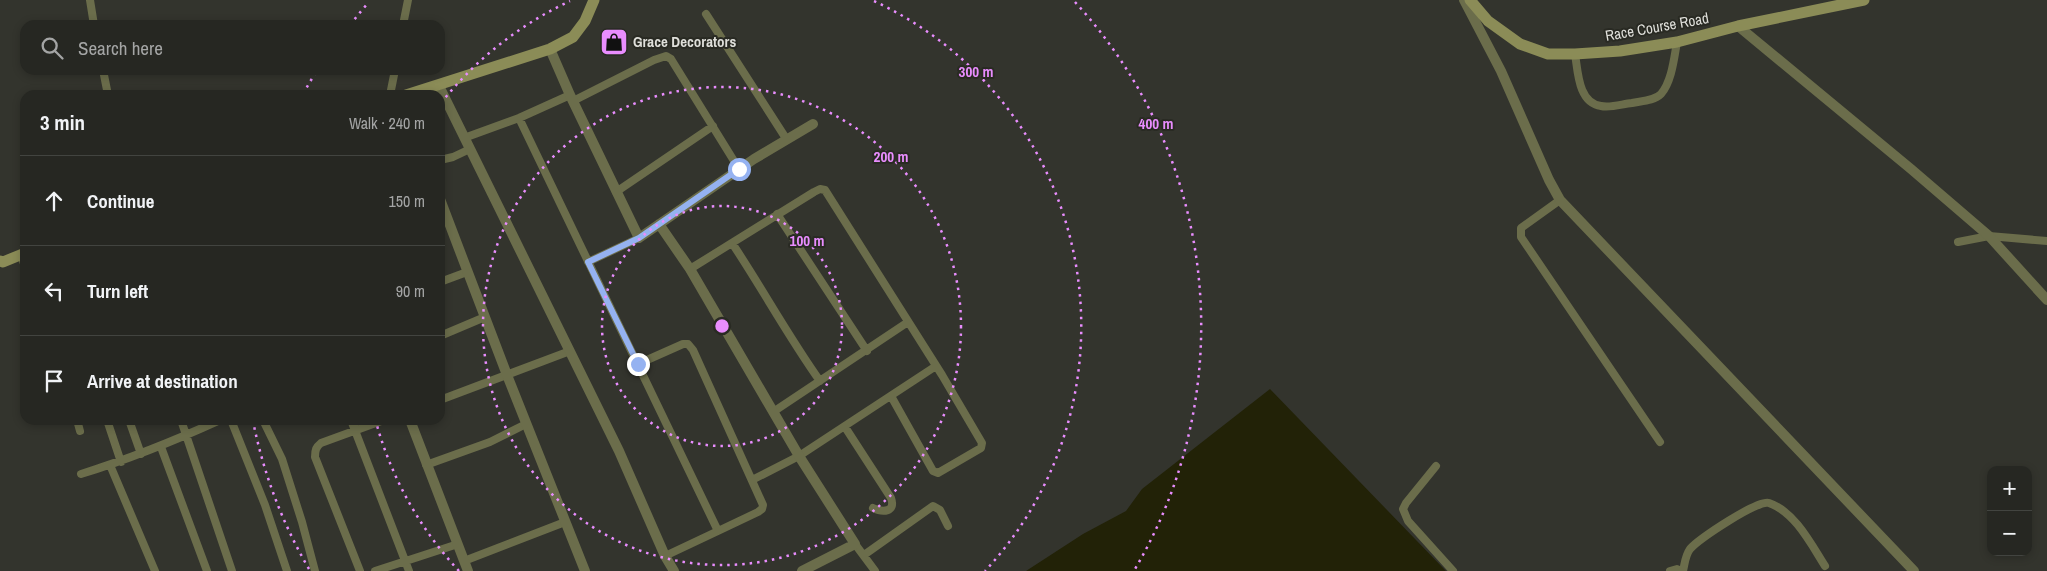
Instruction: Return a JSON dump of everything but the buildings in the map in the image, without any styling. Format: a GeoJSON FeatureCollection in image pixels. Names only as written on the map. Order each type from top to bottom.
{"type":"FeatureCollection","features":[{"type":"Feature","properties":{"kind":"main road"},"geometry":{"type":"LineString","coordinates":[[424,90],[550,49],[573,37],[585,21],[594,0]]}},
{"type":"Feature","properties":{"kind":"main road","name":"Race Course Road"},"geometry":{"type":"LineString","coordinates":[[1470,0],[1488,21],[1520,44],[1548,54],[1620,52],[1677,42],[1738,26],[1864,0]]}},
{"type":"Feature","properties":{"kind":"main road"},"geometry":{"type":"LineString","coordinates":[[0,261],[20,259]]}},
{"type":"Feature","properties":{"kind":"street"},"geometry":{"type":"LineString","coordinates":[[90,0],[93,20]]}},
{"type":"Feature","properties":{"kind":"street"},"geometry":{"type":"LineString","coordinates":[[404,20],[408,0]]}},
{"type":"Feature","properties":{"kind":"street"},"geometry":{"type":"LineString","coordinates":[[1464,0],[1501,70],[1549,180],[1560,200],[1914,571]]}},
{"type":"Feature","properties":{"kind":"street"},"geometry":{"type":"LineString","coordinates":[[706,14],[787,140]]}},
{"type":"Feature","properties":{"kind":"street"},"geometry":{"type":"LineString","coordinates":[[1738,26],[1912,169],[1989,236],[2047,300]]}},
{"type":"Feature","properties":{"kind":"street"},"geometry":{"type":"LineString","coordinates":[[1575,54],[1580,88],[1598,106],[1606,107],[1651,100],[1660,95],[1671,71],[1677,42]]}},
{"type":"Feature","properties":{"kind":"street"},"geometry":{"type":"LineString","coordinates":[[550,49],[571,98],[639,238]]}},
{"type":"Feature","properties":{"kind":"street"},"geometry":{"type":"LineString","coordinates":[[464,138],[571,98],[666,56],[671,59],[739,169]]}},
{"type":"Feature","properties":{"kind":"street"},"geometry":{"type":"LineString","coordinates":[[104,75],[107,90]]}},
{"type":"Feature","properties":{"kind":"street"},"geometry":{"type":"LineString","coordinates":[[391,90],[394,75]]}},
{"type":"Feature","properties":{"kind":"street"},"geometry":{"type":"LineString","coordinates":[[439,86],[441,90]]}},
{"type":"Feature","properties":{"kind":"street"},"geometry":{"type":"LineString","coordinates":[[445,98],[620,451],[665,556],[674,571]]}},
{"type":"Feature","properties":{"kind":"street"},"geometry":{"type":"LineString","coordinates":[[519,118],[718,531]]}},
{"type":"Feature","properties":{"kind":"street"},"geometry":{"type":"LineString","coordinates":[[588,262],[639,238],[739,169],[813,124]]}},
{"type":"Feature","properties":{"kind":"street"},"geometry":{"type":"LineString","coordinates":[[616,192],[713,126]]}},
{"type":"Feature","properties":{"kind":"street"},"geometry":{"type":"LineString","coordinates":[[445,159],[470,149]]}},
{"type":"Feature","properties":{"kind":"street"},"geometry":{"type":"LineString","coordinates":[[690,269],[814,192],[820,189],[825,190],[936,366],[982,443],[981,448],[938,473],[933,471],[890,396]]}},
{"type":"Feature","properties":{"kind":"street"},"geometry":{"type":"LineString","coordinates":[[1560,200],[1522,228],[1521,237],[1660,442]]}},
{"type":"Feature","properties":{"kind":"street"},"geometry":{"type":"LineString","coordinates":[[445,212],[506,375],[584,571]]}},
{"type":"Feature","properties":{"kind":"street"},"geometry":{"type":"LineString","coordinates":[[777,214],[867,351]]}},
{"type":"Feature","properties":{"kind":"street"},"geometry":{"type":"LineString","coordinates":[[659,224],[690,269],[799,456],[855,544],[875,571]]}},
{"type":"Feature","properties":{"kind":"street"},"geometry":{"type":"LineString","coordinates":[[1958,242],[1989,236],[2047,241]]}},
{"type":"Feature","properties":{"kind":"street"},"geometry":{"type":"LineString","coordinates":[[732,242],[794,344],[820,381]]}},
{"type":"Feature","properties":{"kind":"street"},"geometry":{"type":"LineString","coordinates":[[445,280],[468,272]]}},
{"type":"Feature","properties":{"kind":"street"},"geometry":{"type":"LineString","coordinates":[[445,334],[485,317]]}},
{"type":"Feature","properties":{"kind":"street"},"geometry":{"type":"LineString","coordinates":[[773,412],[908,322]]}},
{"type":"Feature","properties":{"kind":"street"},"geometry":{"type":"LineString","coordinates":[[638,364],[683,344],[690,345],[762,500],[762,509],[665,556]]}},
{"type":"Feature","properties":{"kind":"street"},"geometry":{"type":"LineString","coordinates":[[445,398],[570,351]]}},
{"type":"Feature","properties":{"kind":"street"},"geometry":{"type":"LineString","coordinates":[[752,480],[799,456],[846,427],[936,366]]}},
{"type":"Feature","properties":{"kind":"street"},"geometry":{"type":"LineString","coordinates":[[426,465],[490,442],[526,424]]}},
{"type":"Feature","properties":{"kind":"street"},"geometry":{"type":"LineString","coordinates":[[78,425],[80,431]]}},
{"type":"Feature","properties":{"kind":"street"},"geometry":{"type":"LineString","coordinates":[[108,425],[121,462]]}},
{"type":"Feature","properties":{"kind":"street"},"geometry":{"type":"LineString","coordinates":[[131,425],[141,454]]}},
{"type":"Feature","properties":{"kind":"street"},"geometry":{"type":"LineString","coordinates":[[184,425],[232,571]]}},
{"type":"Feature","properties":{"kind":"street"},"geometry":{"type":"LineString","coordinates":[[81,474],[161,447],[209,425]]}},
{"type":"Feature","properties":{"kind":"street"},"geometry":{"type":"LineString","coordinates":[[233,425],[265,505],[287,571]]}},
{"type":"Feature","properties":{"kind":"street"},"geometry":{"type":"LineString","coordinates":[[265,425],[282,459],[315,571]]}},
{"type":"Feature","properties":{"kind":"street"},"geometry":{"type":"LineString","coordinates":[[352,425],[409,571]]}},
{"type":"Feature","properties":{"kind":"street"},"geometry":{"type":"LineString","coordinates":[[360,571],[315,457],[316,447],[321,443],[370,425]]}},
{"type":"Feature","properties":{"kind":"street"},"geometry":{"type":"LineString","coordinates":[[412,425],[442,508],[468,571]]}},
{"type":"Feature","properties":{"kind":"street"},"geometry":{"type":"LineString","coordinates":[[846,427],[893,503],[891,508],[886,511],[881,512],[873,508]]}},
{"type":"Feature","properties":{"kind":"street"},"geometry":{"type":"LineString","coordinates":[[161,447],[206,571]]}},
{"type":"Feature","properties":{"kind":"street"},"geometry":{"type":"LineString","coordinates":[[110,465],[155,571]]}},
{"type":"Feature","properties":{"kind":"street"},"geometry":{"type":"LineString","coordinates":[[1436,466],[1403,509],[1408,521],[1452,571]]}},
{"type":"Feature","properties":{"kind":"street"},"geometry":{"type":"LineString","coordinates":[[1670,571],[1677,568],[1682,571],[1686,556],[1697,543],[1743,513],[1764,502],[1768,502],[1784,511],[1798,526],[1825,566]]}},
{"type":"Feature","properties":{"kind":"street"},"geometry":{"type":"LineString","coordinates":[[864,555],[933,506],[940,510],[948,526]]}},
{"type":"Feature","properties":{"kind":"street"},"geometry":{"type":"LineString","coordinates":[[464,560],[565,522]]}},
{"type":"Feature","properties":{"kind":"street"},"geometry":{"type":"LineString","coordinates":[[375,571],[458,544]]}},
{"type":"Feature","properties":{"kind":"street"},"geometry":{"type":"LineString","coordinates":[[802,571],[855,544]]}},
{"type":"Feature","properties":{"kind":"shaded area"},"geometry":{"type":"Polygon","coordinates":[[[1270,389],[1446,571],[1026,571],[1083,534],[1126,511],[1142,489],[1270,389]]]}},
{"type":"Feature","properties":{"kind":"place","name":"Grace Decorators"},"geometry":{"type":"Point","coordinates":[614,42]}},
{"type":"Feature","properties":{"kind":"route"},"geometry":{"type":"LineString","coordinates":[[638,364],[588,262],[639,238],[739,169]]}}]}
